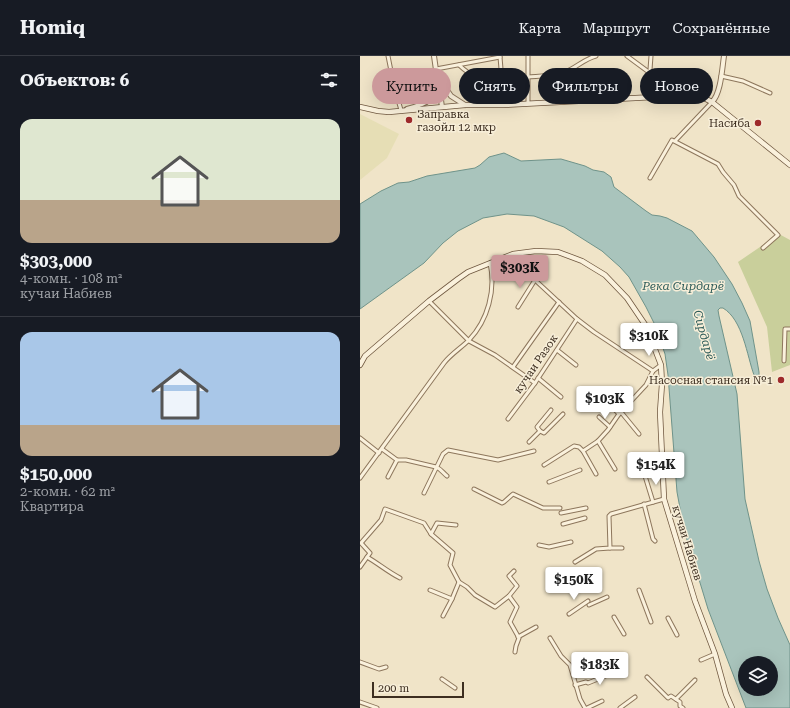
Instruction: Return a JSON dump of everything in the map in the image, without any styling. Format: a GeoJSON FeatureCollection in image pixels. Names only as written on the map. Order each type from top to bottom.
{"type":"FeatureCollection","features":[{"type":"Feature","properties":{"kind":"main road"},"geometry":{"type":"LineString","coordinates":[[530,103],[640,97]]}},
{"type":"Feature","properties":{"kind":"main road"},"geometry":{"type":"LineString","coordinates":[[713,103],[790,165]]}},
{"type":"Feature","properties":{"kind":"main road"},"geometry":{"type":"LineString","coordinates":[[360,107],[378,111],[465,105],[516,104]]}},
{"type":"Feature","properties":{"kind":"main road","name":"кучаи Набиев"},"geometry":{"type":"LineString","coordinates":[[360,365],[365,356],[429,301],[468,272],[513,254],[536,251],[558,252],[582,261],[605,275],[627,298],[646,326],[661,365],[662,384],[660,412],[664,499],[693,594],[715,654],[726,694],[732,708]]}},
{"type":"Feature","properties":{"kind":"street"},"geometry":{"type":"LineString","coordinates":[[388,56],[401,110],[423,104]]}},
{"type":"Feature","properties":{"kind":"street"},"geometry":{"type":"LineString","coordinates":[[434,56],[436,68]]}},
{"type":"Feature","properties":{"kind":"street"},"geometry":{"type":"LineString","coordinates":[[442,68],[500,56],[501,68]]}},
{"type":"Feature","properties":{"kind":"street"},"geometry":{"type":"LineString","coordinates":[[528,56],[528,68]]}},
{"type":"Feature","properties":{"kind":"street"},"geometry":{"type":"LineString","coordinates":[[530,77],[566,72],[588,58],[596,56]]}},
{"type":"Feature","properties":{"kind":"street"},"geometry":{"type":"LineString","coordinates":[[627,56],[643,68]]}},
{"type":"Feature","properties":{"kind":"street"},"geometry":{"type":"LineString","coordinates":[[650,68],[651,56]]}},
{"type":"Feature","properties":{"kind":"street"},"geometry":{"type":"LineString","coordinates":[[713,101],[717,93],[724,56]]}},
{"type":"Feature","properties":{"kind":"street"},"geometry":{"type":"LineString","coordinates":[[459,65],[462,68]]}},
{"type":"Feature","properties":{"kind":"street"},"geometry":{"type":"LineString","coordinates":[[721,76],[743,81],[770,93]]}},
{"type":"Feature","properties":{"kind":"street"},"geometry":{"type":"LineString","coordinates":[[451,96],[465,105]]}},
{"type":"Feature","properties":{"kind":"street"},"geometry":{"type":"LineString","coordinates":[[650,178],[672,140],[675,141],[710,104]]}},
{"type":"Feature","properties":{"kind":"street"},"geometry":{"type":"LineString","coordinates":[[675,141],[718,164],[734,185],[739,196],[778,235],[763,248]]}},
{"type":"Feature","properties":{"kind":"street"},"geometry":{"type":"LineString","coordinates":[[513,254],[535,280],[577,319],[652,372]]}},
{"type":"Feature","properties":{"kind":"street"},"geometry":{"type":"LineString","coordinates":[[360,478],[449,357],[468,341],[486,317],[492,274],[490,264]]}},
{"type":"Feature","properties":{"kind":"street"},"geometry":{"type":"LineString","coordinates":[[518,307],[535,280]]}},
{"type":"Feature","properties":{"kind":"street"},"geometry":{"type":"LineString","coordinates":[[429,301],[468,341],[495,355],[535,383]]}},
{"type":"Feature","properties":{"kind":"street"},"geometry":{"type":"LineString","coordinates":[[513,367],[559,302]]}},
{"type":"Feature","properties":{"kind":"street","name":"кучаи Разок"},"geometry":{"type":"LineString","coordinates":[[508,419],[535,383],[577,319]]}},
{"type":"Feature","properties":{"kind":"street"},"geometry":{"type":"LineString","coordinates":[[784,361],[785,329],[790,329]]}},
{"type":"Feature","properties":{"kind":"street"},"geometry":{"type":"LineString","coordinates":[[557,350],[576,365]]}},
{"type":"Feature","properties":{"kind":"street"},"geometry":{"type":"LineString","coordinates":[[583,451],[598,441],[620,413],[646,385],[652,372],[661,365]]}},
{"type":"Feature","properties":{"kind":"street"},"geometry":{"type":"LineString","coordinates":[[538,378],[560,396]]}},
{"type":"Feature","properties":{"kind":"street"},"geometry":{"type":"LineString","coordinates":[[600,395],[620,413],[639,434]]}},
{"type":"Feature","properties":{"kind":"street"},"geometry":{"type":"LineString","coordinates":[[551,410],[537,427],[537,429],[544,433],[563,414]]}},
{"type":"Feature","properties":{"kind":"street"},"geometry":{"type":"LineString","coordinates":[[599,417],[610,427]]}},
{"type":"Feature","properties":{"kind":"street"},"geometry":{"type":"LineString","coordinates":[[529,442],[540,431]]}},
{"type":"Feature","properties":{"kind":"street"},"geometry":{"type":"LineString","coordinates":[[360,438],[379,453]]}},
{"type":"Feature","properties":{"kind":"street"},"geometry":{"type":"LineString","coordinates":[[598,441],[615,469]]}},
{"type":"Feature","properties":{"kind":"street"},"geometry":{"type":"LineString","coordinates":[[544,465],[574,446],[579,446],[596,474]]}},
{"type":"Feature","properties":{"kind":"street"},"geometry":{"type":"LineString","coordinates":[[382,449],[397,460],[406,460],[436,467],[447,476]]}},
{"type":"Feature","properties":{"kind":"street"},"geometry":{"type":"LineString","coordinates":[[424,493],[436,467],[446,451],[451,450],[490,460],[498,460],[534,451]]}},
{"type":"Feature","properties":{"kind":"street"},"geometry":{"type":"LineString","coordinates":[[388,477],[397,460]]}},
{"type":"Feature","properties":{"kind":"street"},"geometry":{"type":"LineString","coordinates":[[549,482],[580,470]]}},
{"type":"Feature","properties":{"kind":"street"},"geometry":{"type":"LineString","coordinates":[[644,476],[653,502]]}},
{"type":"Feature","properties":{"kind":"street"},"geometry":{"type":"LineString","coordinates":[[474,489],[502,503],[513,494],[543,508],[560,508]]}},
{"type":"Feature","properties":{"kind":"street"},"geometry":{"type":"LineString","coordinates":[[610,548],[611,514],[664,499]]}},
{"type":"Feature","properties":{"kind":"street"},"geometry":{"type":"LineString","coordinates":[[644,504],[653,539],[655,541]]}},
{"type":"Feature","properties":{"kind":"street"},"geometry":{"type":"LineString","coordinates":[[561,513],[586,508]]}},
{"type":"Feature","properties":{"kind":"street"},"geometry":{"type":"LineString","coordinates":[[360,567],[370,553],[360,543],[381,520],[385,509],[424,523],[431,534],[453,553],[450,565],[459,582],[474,595],[495,607],[509,596],[517,586],[509,576],[514,571]]}},
{"type":"Feature","properties":{"kind":"street"},"geometry":{"type":"LineString","coordinates":[[563,524],[585,518]]}},
{"type":"Feature","properties":{"kind":"street"},"geometry":{"type":"LineString","coordinates":[[431,534],[437,523],[456,525]]}},
{"type":"Feature","properties":{"kind":"street"},"geometry":{"type":"LineString","coordinates":[[539,545],[549,547],[571,542]]}},
{"type":"Feature","properties":{"kind":"street"},"geometry":{"type":"LineString","coordinates":[[575,562],[596,549],[622,548]]}},
{"type":"Feature","properties":{"kind":"street"},"geometry":{"type":"LineString","coordinates":[[367,557],[382,566],[389,573],[400,578]]}},
{"type":"Feature","properties":{"kind":"street"},"geometry":{"type":"LineString","coordinates":[[443,616],[459,582]]}},
{"type":"Feature","properties":{"kind":"street"},"geometry":{"type":"LineString","coordinates":[[430,590],[452,599]]}},
{"type":"Feature","properties":{"kind":"street"},"geometry":{"type":"LineString","coordinates":[[639,590],[651,622]]}},
{"type":"Feature","properties":{"kind":"street"},"geometry":{"type":"LineString","coordinates":[[509,596],[517,607],[510,622],[519,638],[515,652]]}},
{"type":"Feature","properties":{"kind":"street"},"geometry":{"type":"LineString","coordinates":[[569,614],[588,603],[607,597]]}},
{"type":"Feature","properties":{"kind":"street"},"geometry":{"type":"LineString","coordinates":[[614,617],[624,634]]}},
{"type":"Feature","properties":{"kind":"street"},"geometry":{"type":"LineString","coordinates":[[668,618],[677,635]]}},
{"type":"Feature","properties":{"kind":"street"},"geometry":{"type":"LineString","coordinates":[[518,636],[536,627]]}},
{"type":"Feature","properties":{"kind":"street"},"geometry":{"type":"LineString","coordinates":[[550,638],[561,656],[570,665],[580,699],[586,708],[602,701]]}},
{"type":"Feature","properties":{"kind":"street"},"geometry":{"type":"LineString","coordinates":[[701,660],[715,654]]}},
{"type":"Feature","properties":{"kind":"street"},"geometry":{"type":"LineString","coordinates":[[360,662],[378,669],[386,667]]}},
{"type":"Feature","properties":{"kind":"street"},"geometry":{"type":"LineString","coordinates":[[575,685],[586,682],[588,683],[620,670]]}},
{"type":"Feature","properties":{"kind":"street"},"geometry":{"type":"LineString","coordinates":[[647,677],[668,698],[671,696],[680,702],[680,706],[683,708]]}},
{"type":"Feature","properties":{"kind":"street"},"geometry":{"type":"LineString","coordinates":[[442,678],[455,688]]}},
{"type":"Feature","properties":{"kind":"street"},"geometry":{"type":"LineString","coordinates":[[676,699],[696,680]]}},
{"type":"Feature","properties":{"kind":"street"},"geometry":{"type":"LineString","coordinates":[[620,708],[634,697]]}},
{"type":"Feature","properties":{"kind":"street"},"geometry":{"type":"LineString","coordinates":[[360,702],[377,708]]}},
{"type":"Feature","properties":{"kind":"shaded area"},"geometry":{"type":"Polygon","coordinates":[[[360,114],[399,134],[387,158],[360,180],[360,114]]]}},
{"type":"Feature","properties":{"kind":"green space"},"geometry":{"type":"Polygon","coordinates":[[[779,234],[790,240],[790,365],[772,372],[767,327],[738,262],[779,234]]]}},
{"type":"Feature","properties":{"kind":"water","name":"Река Сирдарё"},"geometry":{"type":"Polygon","coordinates":[[[504,153],[521,161],[561,159],[593,170],[604,172],[611,177],[614,187],[646,211],[652,215],[667,218],[692,231],[714,257],[732,284],[750,321],[759,372],[757,377],[754,375],[740,329],[730,314],[723,308],[718,310],[737,394],[745,499],[767,589],[790,645],[790,708],[746,708],[741,696],[778,696],[778,656],[738,656],[738,687],[708,609],[684,530],[677,492],[665,354],[655,325],[646,307],[629,277],[620,267],[602,251],[564,227],[534,216],[507,214],[483,218],[458,231],[443,243],[424,263],[360,309],[360,204],[381,191],[398,183],[409,182],[427,176],[475,168],[489,157],[504,153]]]}},
{"type":"Feature","properties":{"kind":"place","name":"Заправка газойл 12 мкр"},"geometry":{"type":"Point","coordinates":[409,120]}},
{"type":"Feature","properties":{"kind":"place","name":"Насиба"},"geometry":{"type":"Point","coordinates":[758,123]}},
{"type":"Feature","properties":{"kind":"place","name":"Насосная стансия №1"},"geometry":{"type":"Point","coordinates":[781,380]}},
{"type":"Feature","properties":{"kind":"water label","name":"Сирдарё"},"geometry":{"type":"Point","coordinates":[704,335]}}]}
